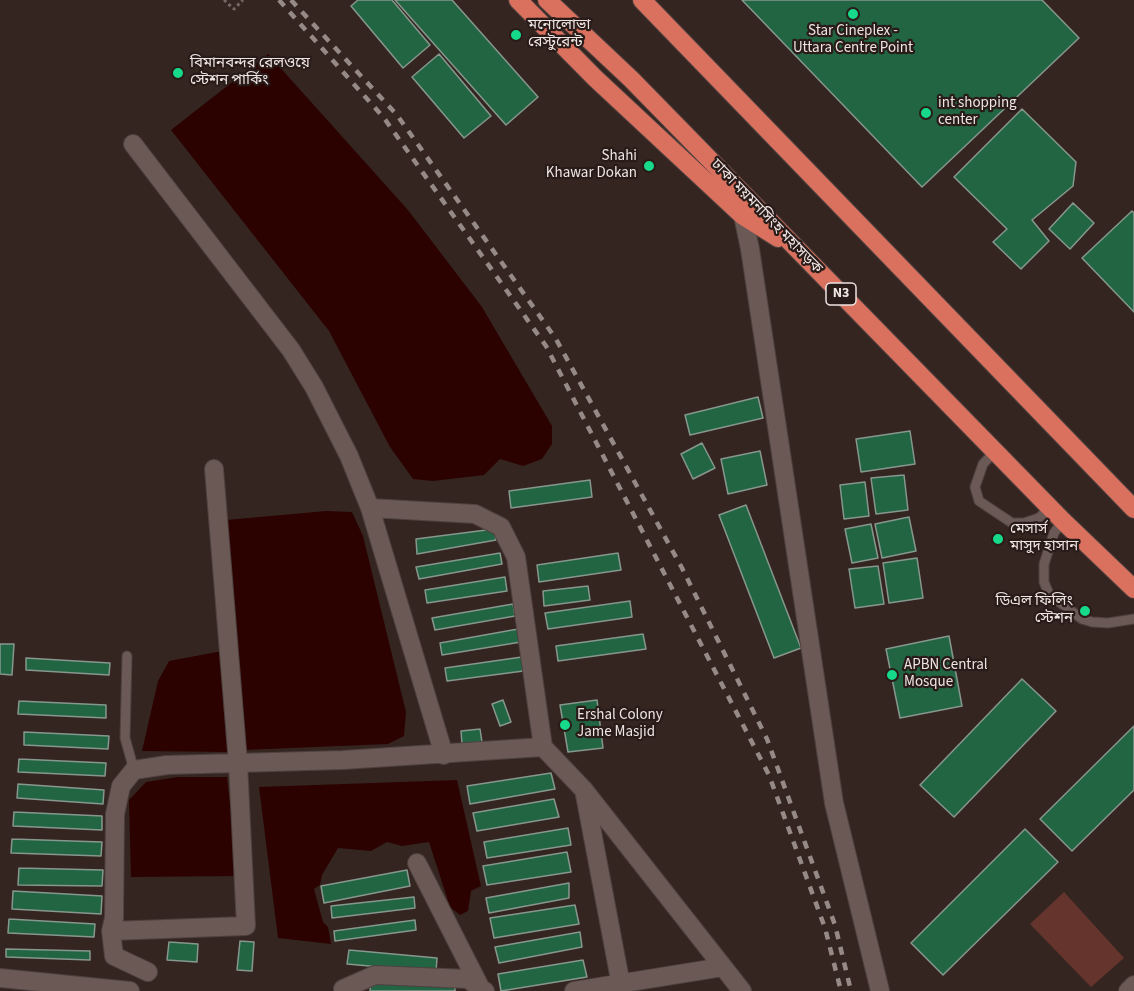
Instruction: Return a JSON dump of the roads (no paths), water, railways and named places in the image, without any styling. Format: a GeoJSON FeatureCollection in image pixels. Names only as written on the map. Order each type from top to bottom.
{"type":"FeatureCollection","features":[{"type":"Feature","properties":{"kind":"highway"},"geometry":{"type":"LineString","coordinates":[[518,0],[595,78],[743,216],[800,251]]}},
{"type":"Feature","properties":{"kind":"highway","name":"ঢাকা ময়মনসিংহ মহাসড়ক"},"geometry":{"type":"LineString","coordinates":[[548,0],[631,79],[1063,521],[1134,589]]}},
{"type":"Feature","properties":{"kind":"highway"},"geometry":{"type":"LineString","coordinates":[[642,0],[1134,509]]}},
{"type":"Feature","properties":{"kind":"street"},"geometry":{"type":"LineString","coordinates":[[133,144],[291,350],[319,396],[370,508],[444,755]]}},
{"type":"Feature","properties":{"kind":"street"},"geometry":{"type":"LineString","coordinates":[[743,216],[750,249],[834,803],[880,991]]}},
{"type":"Feature","properties":{"kind":"street"},"geometry":{"type":"LineString","coordinates":[[111,931],[246,926],[238,763],[214,469]]}},
{"type":"Feature","properties":{"kind":"street"},"geometry":{"type":"LineString","coordinates":[[370,508],[475,514],[501,527],[516,557],[543,747],[584,790],[742,991]]}},
{"type":"Feature","properties":{"kind":"street"},"geometry":{"type":"LineString","coordinates":[[148,972],[114,956],[111,931],[114,918],[115,814],[121,786],[134,770],[167,765],[444,755],[543,747]]}},
{"type":"Feature","properties":{"kind":"street"},"geometry":{"type":"LineString","coordinates":[[584,790],[621,985]]}},
{"type":"Feature","properties":{"kind":"street"},"geometry":{"type":"LineString","coordinates":[[417,863],[483,990]]}},
{"type":"Feature","properties":{"kind":"street"},"geometry":{"type":"LineString","coordinates":[[574,991],[723,967]]}},
{"type":"Feature","properties":{"kind":"street"},"geometry":{"type":"LineString","coordinates":[[343,989],[375,975],[468,979],[483,990]]}},
{"type":"Feature","properties":{"kind":"street"},"geometry":{"type":"LineString","coordinates":[[0,978],[130,991]]}},
{"type":"Feature","properties":{"kind":"street"},"geometry":{"type":"LineString","coordinates":[[1128,991],[1134,985]]}},
{"type":"Feature","properties":{"kind":"lane"},"geometry":{"type":"LineString","coordinates":[[995,452],[983,464],[975,487],[979,501],[1012,523],[1024,523],[1039,518],[1050,507]]}},
{"type":"Feature","properties":{"kind":"lane"},"geometry":{"type":"LineString","coordinates":[[1063,521],[1054,533],[1044,564],[1044,582],[1049,594],[1082,619],[1092,622],[1108,623],[1134,618]]}},
{"type":"Feature","properties":{"kind":"lane"},"geometry":{"type":"LineString","coordinates":[[127,656],[125,738],[134,770]]}},
{"type":"Feature","properties":{"kind":"railway"},"geometry":{"type":"LineString","coordinates":[[279,0],[384,118],[546,346],[769,775],[825,928],[841,991]]}},
{"type":"Feature","properties":{"kind":"railway"},"geometry":{"type":"LineString","coordinates":[[291,0],[397,115],[556,339],[682,568],[767,739],[835,925],[851,991]]}},
{"type":"Feature","properties":{"kind":"place","name":"Star Cineplex - Uttara Centre Point"},"geometry":{"type":"Point","coordinates":[853,14]}},
{"type":"Feature","properties":{"kind":"place","name":"মনোলোভা রেস্টুরেন্ট"},"geometry":{"type":"Point","coordinates":[516,35]}},
{"type":"Feature","properties":{"kind":"place","name":"বিমানবন্দর রেলওয়ে স্টেশন পার্কিং"},"geometry":{"type":"Point","coordinates":[178,73]}},
{"type":"Feature","properties":{"kind":"place","name":"int shopping center"},"geometry":{"type":"Point","coordinates":[926,113]}},
{"type":"Feature","properties":{"kind":"place","name":"Shahi Khawar Dokan"},"geometry":{"type":"Point","coordinates":[649,166]}},
{"type":"Feature","properties":{"kind":"place","name":"মেসার্স মাসুদ হাসান"},"geometry":{"type":"Point","coordinates":[998,539]}},
{"type":"Feature","properties":{"kind":"place","name":"ডিএল ফিলিং স্টেশন"},"geometry":{"type":"Point","coordinates":[1085,611]}},
{"type":"Feature","properties":{"kind":"place","name":"APBN Central Mosque"},"geometry":{"type":"Point","coordinates":[892,675]}},
{"type":"Feature","properties":{"kind":"place","name":"Ershal Colony Jame Masjid"},"geometry":{"type":"Point","coordinates":[565,725]}}]}
